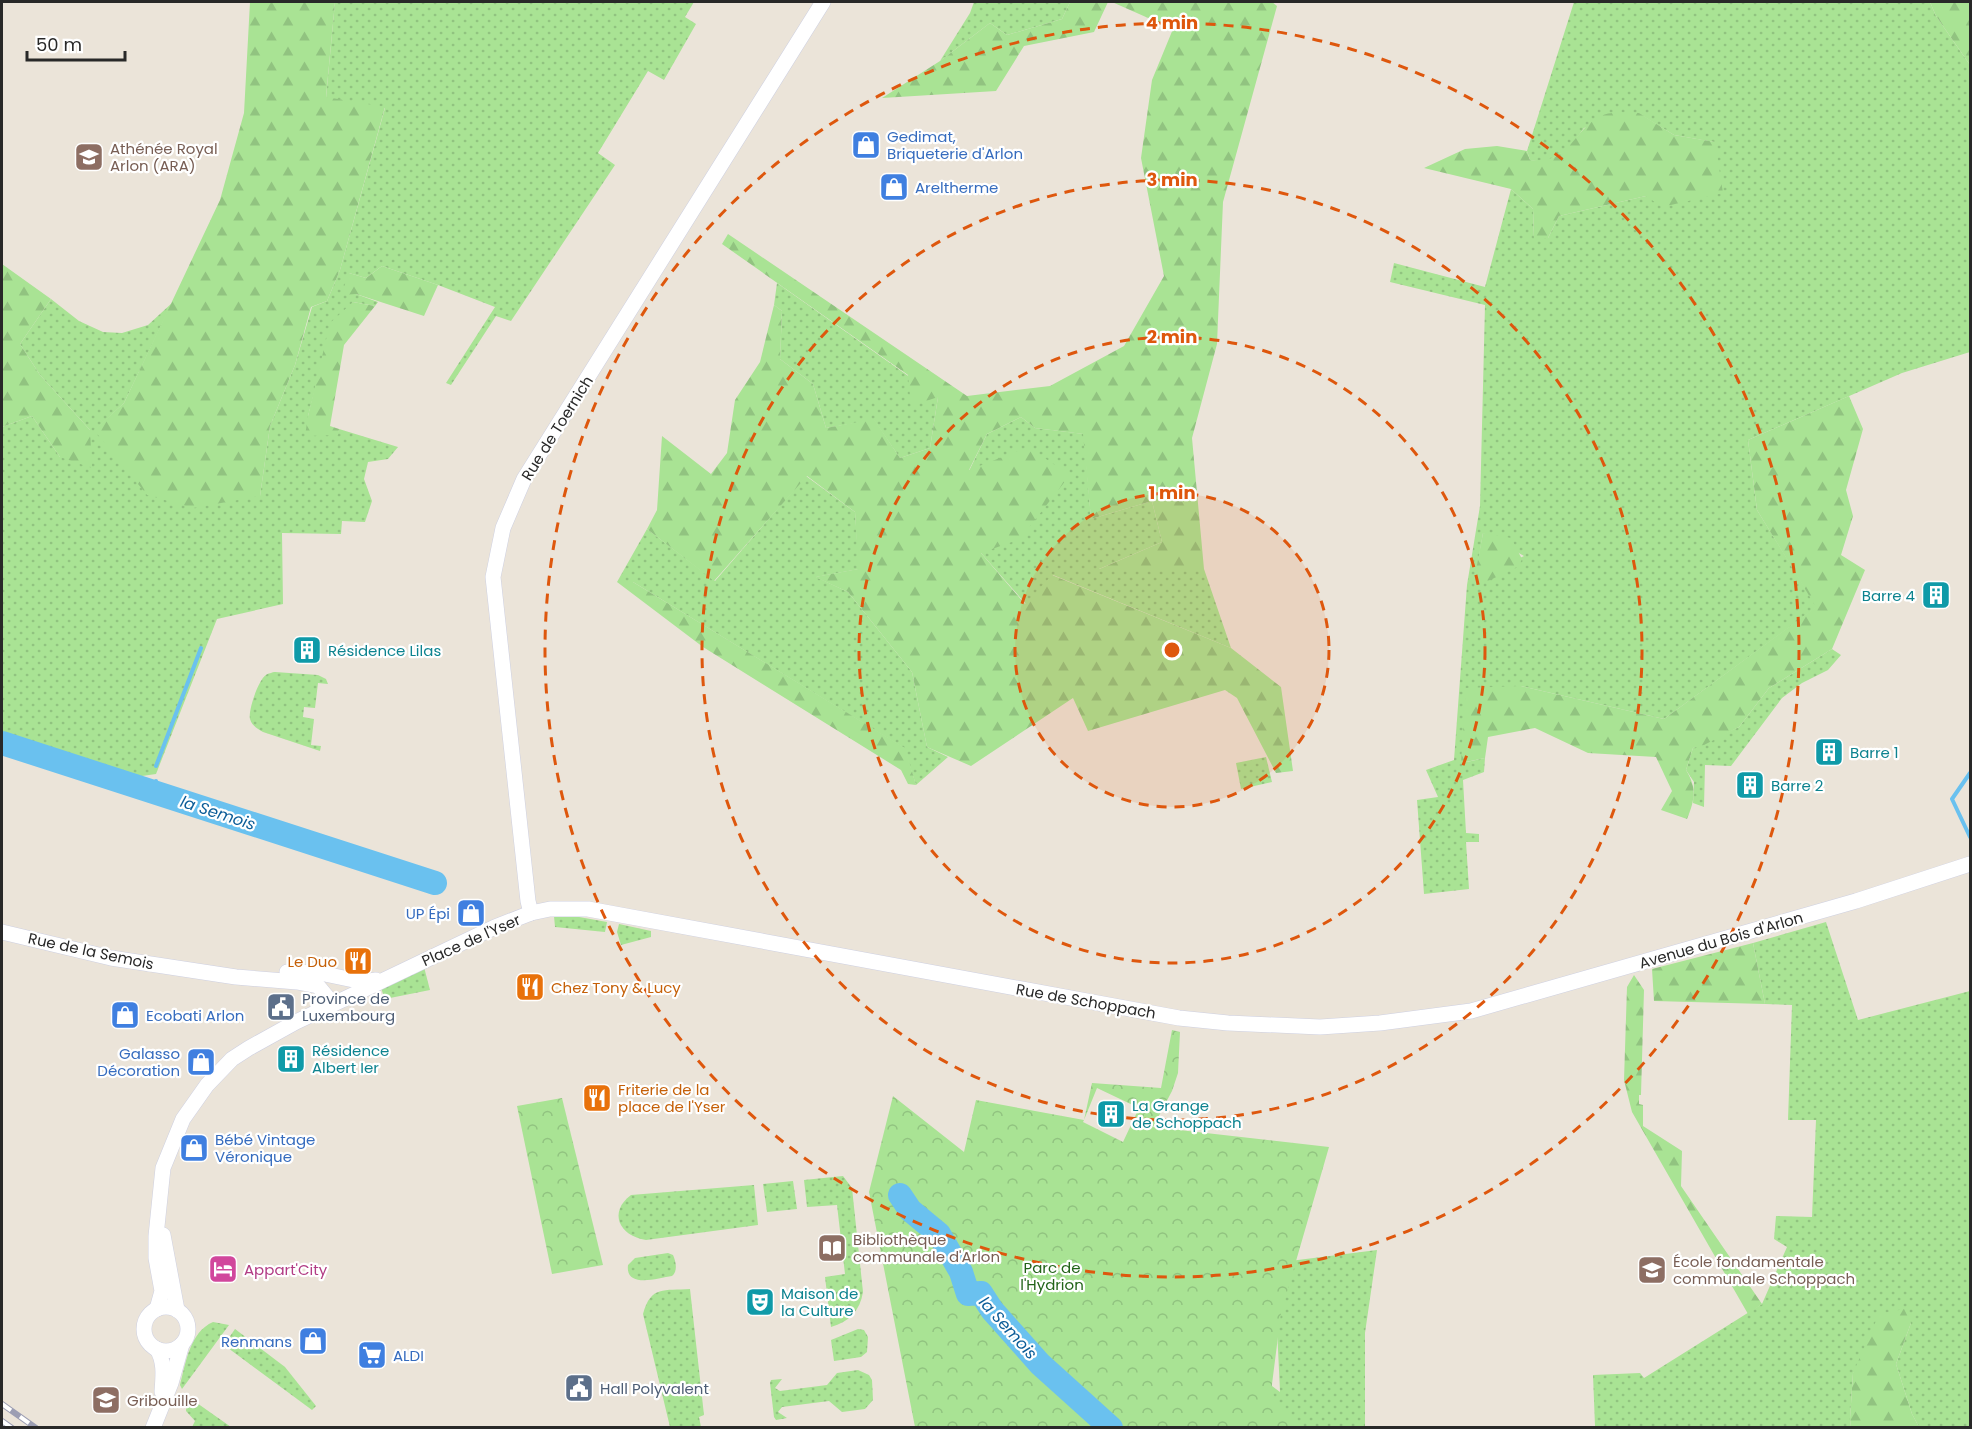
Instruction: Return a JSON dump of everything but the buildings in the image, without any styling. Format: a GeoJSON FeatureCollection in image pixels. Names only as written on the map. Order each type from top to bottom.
{"type":"FeatureCollection","features":[{"type":"Feature","properties":{"kind":"main road","name":"Rue de Toernich"},"geometry":{"type":"LineString","coordinates":[[531,914],[526,887],[494,576],[503,528],[524,479],[823,2]]}},
{"type":"Feature","properties":{"kind":"main road","name":"Avenue du Bois d'Arlon"},"geometry":{"type":"LineString","coordinates":[[1471,1011],[1856,901],[1971,864]]}},
{"type":"Feature","properties":{"kind":"main road","name":"Place de l'Yser"},"geometry":{"type":"LineString","coordinates":[[157,1310],[162,1291],[156,1258],[156,1236],[163,1168],[183,1119],[215,1076],[240,1053],[315,1013],[495,927],[531,914],[550,909],[588,909],[705,930]]}},
{"type":"Feature","properties":{"kind":"main road","name":"Rue de Schoppach"},"geometry":{"type":"LineString","coordinates":[[705,930],[1199,1020],[1320,1027],[1380,1023],[1471,1011]]}},
{"type":"Feature","properties":{"kind":"main road","name":"Rue de la Semois"},"geometry":{"type":"LineString","coordinates":[[2,932],[111,958],[236,977],[318,986],[328,998],[315,1013]]}},
{"type":"Feature","properties":{"kind":"main road","name":"Rue de la Semois"},"geometry":{"type":"LineString","coordinates":[[182,968],[320,973],[363,982],[388,979]]}},
{"type":"Feature","properties":{"kind":"main road","name":"Rue de la Semois"},"geometry":{"type":"LineString","coordinates":[[215,973],[318,979],[351,996]]}},
{"type":"Feature","properties":{"kind":"main road"},"geometry":{"type":"LineString","coordinates":[[348,979],[354,987],[351,996]]}},
{"type":"Feature","properties":{"kind":"main road"},"geometry":{"type":"LineString","coordinates":[[159,1211],[177,1310]]}},
{"type":"Feature","properties":{"kind":"main road"},"geometry":{"type":"LineString","coordinates":[[153,1428],[188,1331],[184,1316],[177,1310],[164,1307],[151,1314],[144,1328],[150,1344],[162,1356],[161,1405]]}},
{"type":"Feature","properties":{"kind":"main road"},"geometry":{"type":"LineString","coordinates":[[157,1349],[166,1351],[182,1344]]}},
{"type":"Feature","properties":{"kind":"green space"},"geometry":{"type":"Polygon","coordinates":[[[250,2],[335,2],[326,97],[385,107],[340,270],[327,301],[311,307],[295,365],[270,426],[260,496],[193,508],[147,495],[94,430],[124,403],[220,200],[244,113],[250,2]]]}},
{"type":"Feature","properties":{"kind":"green space"},"geometry":{"type":"Polygon","coordinates":[[[335,2],[694,2],[685,17],[696,24],[664,80],[648,71],[598,153],[615,165],[511,321],[496,316],[451,385],[446,383],[495,307],[382,266],[366,278],[349,273],[356,294],[378,302],[375,306],[353,302],[319,374],[308,416],[337,435],[339,429],[398,447],[388,459],[368,462],[364,479],[372,501],[365,522],[342,521],[341,534],[282,533],[283,604],[217,619],[156,774],[142,776],[125,773],[2,732],[2,427],[32,416],[60,457],[90,430],[40,375],[20,344],[51,299],[79,321],[103,332],[122,333],[148,325],[172,303],[124,403],[95,430],[260,496],[270,426],[295,365],[312,307],[327,301],[340,270],[385,108],[326,98],[335,2]]]}},
{"type":"Feature","properties":{"kind":"green space"},"geometry":{"type":"Polygon","coordinates":[[[974,2],[1070,2],[1062,19],[1007,35],[990,23],[940,61],[970,13],[974,2]]]}},
{"type":"Feature","properties":{"kind":"green space"},"geometry":{"type":"Polygon","coordinates":[[[1070,2],[1108,2],[1094,32],[1024,46],[996,91],[882,98],[940,61],[990,23],[1007,35],[1062,19],[1070,2]]]}},
{"type":"Feature","properties":{"kind":"green space"},"geometry":{"type":"Polygon","coordinates":[[[1112,2],[1272,2],[1277,6],[1223,202],[1217,344],[1192,438],[1204,569],[1097,570],[1162,542],[1152,501],[1091,519],[1083,434],[1035,428],[1021,417],[987,434],[969,470],[1028,447],[1070,475],[1020,539],[981,553],[1025,604],[1052,575],[1231,648],[1281,687],[1293,771],[1276,773],[1237,698],[1225,690],[1088,731],[1073,698],[971,766],[927,747],[912,672],[848,592],[815,577],[858,569],[855,512],[807,476],[714,581],[647,529],[657,510],[662,436],[711,474],[727,453],[735,400],[760,362],[774,305],[782,311],[780,359],[813,384],[826,428],[874,419],[900,458],[930,448],[938,397],[911,406],[908,375],[722,244],[728,234],[967,396],[1050,386],[1124,346],[1164,276],[1141,158],[1152,80],[1173,29],[1112,2]]]}},
{"type":"Feature","properties":{"kind":"green space"},"geometry":{"type":"Polygon","coordinates":[[[1574,2],[1930,2],[1936,16],[1970,65],[1970,352],[1902,373],[1748,440],[1757,510],[1817,607],[1664,719],[1521,686],[1462,763],[1485,758],[1484,772],[1463,780],[1466,833],[1479,834],[1479,842],[1466,842],[1469,889],[1424,894],[1417,800],[1438,797],[1426,770],[1454,760],[1467,585],[1480,506],[1485,305],[1390,282],[1394,263],[1485,287],[1511,189],[1533,209],[1534,238],[1548,238],[1559,216],[1646,196],[1714,142],[1674,135],[1638,113],[1584,128],[1568,150],[1545,162],[1530,160],[1527,151],[1574,2]],[[1483,533],[1475,580],[1524,556],[1483,533]]]}},
{"type":"Feature","properties":{"kind":"green space"},"geometry":{"type":"Polygon","coordinates":[[[1930,2],[1970,2],[1970,65],[1936,16],[1930,2]]]}},
{"type":"Feature","properties":{"kind":"green space"},"geometry":{"type":"Polygon","coordinates":[[[1639,113],[1674,135],[1715,142],[1723,193],[1662,207],[1646,196],[1559,216],[1548,238],[1534,239],[1533,209],[1511,189],[1424,168],[1465,149],[1497,146],[1527,151],[1530,160],[1544,160],[1563,152],[1583,130],[1605,114],[1639,113]]]}},
{"type":"Feature","properties":{"kind":"green space"},"geometry":{"type":"Polygon","coordinates":[[[2,264],[51,299],[20,344],[40,375],[90,430],[92,468],[60,457],[32,416],[2,427],[2,264]]]}},
{"type":"Feature","properties":{"kind":"green space"},"geometry":{"type":"Polygon","coordinates":[[[382,266],[438,285],[424,316],[356,294],[341,295],[349,273],[366,278],[382,266]]]}},
{"type":"Feature","properties":{"kind":"green space"},"geometry":{"type":"Polygon","coordinates":[[[777,283],[938,397],[930,448],[900,458],[874,420],[826,428],[813,384],[780,359],[782,311],[774,305],[777,283]]]}},
{"type":"Feature","properties":{"kind":"green space"},"geometry":{"type":"Polygon","coordinates":[[[353,302],[375,306],[344,345],[330,426],[339,429],[338,435],[305,436],[330,323],[353,302]]]}},
{"type":"Feature","properties":{"kind":"green space"},"geometry":{"type":"Polygon","coordinates":[[[1849,396],[1863,429],[1846,490],[1853,516],[1841,555],[1865,570],[1832,649],[1769,688],[1739,727],[1704,745],[1693,748],[1686,770],[1692,782],[1694,794],[1687,819],[1661,810],[1672,791],[1656,757],[1588,753],[1535,728],[1488,737],[1485,758],[1461,763],[1466,688],[1521,686],[1664,719],[1816,607],[1757,510],[1748,440],[1849,396]]]}},
{"type":"Feature","properties":{"kind":"green space"},"geometry":{"type":"Polygon","coordinates":[[[1021,417],[1035,428],[1084,434],[1091,519],[1152,501],[1162,542],[1099,569],[1204,569],[1231,648],[1053,575],[1026,604],[981,553],[969,471],[987,434],[1021,417]]]}},
{"type":"Feature","properties":{"kind":"green space"},"geometry":{"type":"Polygon","coordinates":[[[806,476],[855,512],[859,569],[816,577],[848,592],[912,672],[927,747],[948,757],[916,785],[904,748],[633,582],[617,582],[647,529],[715,581],[806,476]]]}},
{"type":"Feature","properties":{"kind":"green space"},"geometry":{"type":"Polygon","coordinates":[[[1483,533],[1511,538],[1522,559],[1519,566],[1484,583],[1474,581],[1483,533]]]}},
{"type":"Feature","properties":{"kind":"green space"},"geometry":{"type":"Polygon","coordinates":[[[617,582],[633,582],[905,748],[916,785],[908,784],[901,770],[703,647],[617,582]]]}},
{"type":"Feature","properties":{"kind":"green space"},"geometry":{"type":"Polygon","coordinates":[[[1832,649],[1841,655],[1828,670],[1802,683],[1782,698],[1731,766],[1705,765],[1704,807],[1693,803],[1694,782],[1686,770],[1693,748],[1739,727],[1769,688],[1832,649]]]}},
{"type":"Feature","properties":{"kind":"green space"},"geometry":{"type":"Polygon","coordinates":[[[275,672],[318,675],[326,679],[328,684],[318,683],[315,708],[304,707],[303,717],[314,719],[311,745],[321,746],[320,751],[263,732],[252,723],[251,709],[257,689],[266,675],[275,672]]]}},
{"type":"Feature","properties":{"kind":"green space"},"geometry":{"type":"Polygon","coordinates":[[[1266,757],[1272,782],[1241,789],[1236,763],[1266,757]]]}},
{"type":"Feature","properties":{"kind":"green space"},"geometry":{"type":"Polygon","coordinates":[[[568,915],[607,922],[605,932],[555,927],[554,916],[568,915]]]}},
{"type":"Feature","properties":{"kind":"green space"},"geometry":{"type":"Polygon","coordinates":[[[1826,922],[1858,1020],[1970,991],[1970,1427],[1919,1427],[1912,1414],[1896,1364],[1911,1323],[1853,1373],[1851,1427],[1565,1428],[1595,1426],[1593,1375],[1640,1373],[1644,1378],[1762,1304],[1787,1247],[1774,1239],[1776,1216],[1812,1217],[1816,1120],[1788,1120],[1792,1005],[1765,1004],[1753,943],[1826,922]]]}},
{"type":"Feature","properties":{"kind":"green space"},"geometry":{"type":"Polygon","coordinates":[[[619,924],[651,931],[651,937],[621,945],[617,932],[619,924]]]}},
{"type":"Feature","properties":{"kind":"green space"},"geometry":{"type":"Polygon","coordinates":[[[1753,943],[1765,1004],[1654,1001],[1652,969],[1753,943]]]}},
{"type":"Feature","properties":{"kind":"green space"},"geometry":{"type":"Polygon","coordinates":[[[424,967],[430,990],[385,999],[381,988],[424,967]]]}},
{"type":"Feature","properties":{"kind":"green space"},"geometry":{"type":"Polygon","coordinates":[[[1634,975],[1644,990],[1641,1095],[1639,1095],[1639,1104],[1643,1105],[1643,1126],[1682,1151],[1681,1186],[1762,1304],[1748,1314],[1632,1112],[1624,1080],[1627,987],[1634,975]]]}},
{"type":"Feature","properties":{"kind":"green space","name":"Parc de l'Hydrion"},"geometry":{"type":"Polygon","coordinates":[[[1172,1030],[1180,1032],[1178,1073],[1172,1091],[1153,1127],[1329,1147],[1281,1313],[1271,1392],[1297,1427],[915,1427],[869,1192],[893,1096],[964,1152],[976,1100],[1084,1120],[1092,1083],[1161,1088],[1172,1030]],[[1097,1088],[1083,1122],[1123,1142],[1139,1108],[1097,1088]]]}},
{"type":"Feature","properties":{"kind":"green space"},"geometry":{"type":"Polygon","coordinates":[[[562,1098],[603,1265],[552,1274],[517,1106],[562,1098]]]}},
{"type":"Feature","properties":{"kind":"green space"},"geometry":{"type":"Polygon","coordinates":[[[843,1176],[852,1188],[863,1292],[862,1299],[853,1315],[831,1327],[825,1277],[845,1274],[837,1205],[807,1207],[804,1180],[843,1176]]]}},
{"type":"Feature","properties":{"kind":"green space"},"geometry":{"type":"Polygon","coordinates":[[[793,1181],[797,1209],[767,1212],[763,1184],[793,1181]]]}},
{"type":"Feature","properties":{"kind":"green space"},"geometry":{"type":"Polygon","coordinates":[[[754,1185],[758,1225],[646,1240],[629,1234],[620,1222],[620,1209],[631,1195],[754,1185]]]}},
{"type":"Feature","properties":{"kind":"green space"},"geometry":{"type":"Polygon","coordinates":[[[1377,1250],[1365,1333],[1365,1427],[1258,1427],[1255,1373],[1280,1392],[1274,1263],[1377,1250]]]}},
{"type":"Feature","properties":{"kind":"green space"},"geometry":{"type":"Polygon","coordinates":[[[668,1253],[673,1255],[676,1263],[672,1276],[637,1280],[628,1272],[628,1265],[635,1258],[668,1253]]]}},
{"type":"Feature","properties":{"kind":"green space"},"geometry":{"type":"Polygon","coordinates":[[[690,1289],[704,1415],[699,1417],[701,1427],[670,1427],[643,1314],[650,1298],[660,1291],[690,1289]]]}},
{"type":"Feature","properties":{"kind":"green space"},"geometry":{"type":"Polygon","coordinates":[[[1904,1309],[1911,1323],[1896,1364],[1912,1414],[1919,1427],[1851,1427],[1853,1373],[1879,1314],[1904,1309]]]}},
{"type":"Feature","properties":{"kind":"green space"},"geometry":{"type":"Polygon","coordinates":[[[213,1322],[229,1325],[182,1389],[180,1385],[194,1340],[205,1327],[213,1322]]]}},
{"type":"Feature","properties":{"kind":"green space"},"geometry":{"type":"Polygon","coordinates":[[[235,1329],[285,1367],[316,1406],[312,1410],[224,1345],[235,1329]]]}},
{"type":"Feature","properties":{"kind":"green space"},"geometry":{"type":"Polygon","coordinates":[[[858,1329],[864,1330],[868,1337],[867,1352],[861,1357],[834,1361],[831,1340],[858,1329]]]}},
{"type":"Feature","properties":{"kind":"green space"},"geometry":{"type":"Polygon","coordinates":[[[858,1370],[869,1375],[872,1380],[873,1400],[865,1409],[842,1412],[829,1401],[782,1407],[778,1412],[787,1418],[776,1420],[774,1417],[771,1380],[782,1379],[775,1388],[780,1391],[827,1385],[837,1373],[858,1370]]]}},
{"type":"Feature","properties":{"kind":"green space"},"geometry":{"type":"Polygon","coordinates":[[[187,1396],[231,1427],[192,1427],[195,1421],[186,1411],[187,1396]]]}},
{"type":"Feature","properties":{"kind":"waterway"},"geometry":{"type":"LineString","coordinates":[[156,766],[201,648]]}},
{"type":"Feature","properties":{"kind":"waterway","name":"la Semois"},"geometry":{"type":"LineString","coordinates":[[2,743],[435,883]]}},
{"type":"Feature","properties":{"kind":"waterway"},"geometry":{"type":"LineString","coordinates":[[1970,773],[1952,799],[1970,837]]}},
{"type":"Feature","properties":{"kind":"waterway"},"geometry":{"type":"LineString","coordinates":[[156,781],[156,793]]}},
{"type":"Feature","properties":{"kind":"waterway","name":"la Semois"},"geometry":{"type":"LineString","coordinates":[[900,1195],[910,1210],[939,1234],[961,1272],[968,1294],[981,1293],[992,1310],[1040,1364],[1111,1428]]}},
{"type":"Feature","properties":{"kind":"railway"},"geometry":{"type":"LineString","coordinates":[[2,1404],[36,1428]]}},
{"type":"Feature","properties":{"kind":"railway"},"geometry":{"type":"LineString","coordinates":[[2,1421],[12,1428]]}},
{"type":"Feature","properties":{"kind":"place","name":"Gedimat, Briqueterie d'Arlon"},"geometry":{"type":"Point","coordinates":[866,145]}},
{"type":"Feature","properties":{"kind":"place","name":"Athénée Royal Arlon (ARA)"},"geometry":{"type":"Point","coordinates":[89,157]}},
{"type":"Feature","properties":{"kind":"place","name":"Areltherme"},"geometry":{"type":"Point","coordinates":[894,187]}},
{"type":"Feature","properties":{"kind":"place","name":"Barre 4"},"geometry":{"type":"Point","coordinates":[1936,595]}},
{"type":"Feature","properties":{"kind":"place","name":"Résidence Lilas"},"geometry":{"type":"Point","coordinates":[307,650]}},
{"type":"Feature","properties":{"kind":"place","name":"Barre 1"},"geometry":{"type":"Point","coordinates":[1829,752]}},
{"type":"Feature","properties":{"kind":"place","name":"Barre 2"},"geometry":{"type":"Point","coordinates":[1750,785]}},
{"type":"Feature","properties":{"kind":"place","name":"UP Épi"},"geometry":{"type":"Point","coordinates":[471,913]}},
{"type":"Feature","properties":{"kind":"place","name":"Le Duo"},"geometry":{"type":"Point","coordinates":[358,961]}},
{"type":"Feature","properties":{"kind":"place","name":"Chez Tony & Lucy"},"geometry":{"type":"Point","coordinates":[530,987]}},
{"type":"Feature","properties":{"kind":"place","name":"Province de Luxembourg"},"geometry":{"type":"Point","coordinates":[281,1007]}},
{"type":"Feature","properties":{"kind":"place","name":"Ecobati Arlon"},"geometry":{"type":"Point","coordinates":[125,1015]}},
{"type":"Feature","properties":{"kind":"place","name":"Résidence Albert Ier"},"geometry":{"type":"Point","coordinates":[291,1059]}},
{"type":"Feature","properties":{"kind":"place","name":"Galasso Décoration"},"geometry":{"type":"Point","coordinates":[201,1062]}},
{"type":"Feature","properties":{"kind":"place","name":"Friterie de la place de l'Yser"},"geometry":{"type":"Point","coordinates":[597,1098]}},
{"type":"Feature","properties":{"kind":"place","name":"La Grange de Schoppach"},"geometry":{"type":"Point","coordinates":[1111,1114]}},
{"type":"Feature","properties":{"kind":"place","name":"Bébé Vintage Véronique"},"geometry":{"type":"Point","coordinates":[194,1148]}},
{"type":"Feature","properties":{"kind":"place","name":"Bibliothèque communale d'Arlon"},"geometry":{"type":"Point","coordinates":[832,1248]}},
{"type":"Feature","properties":{"kind":"place","name":"Appart'City"},"geometry":{"type":"Point","coordinates":[223,1269]}},
{"type":"Feature","properties":{"kind":"place","name":"École fondamentale communale Schoppach"},"geometry":{"type":"Point","coordinates":[1652,1270]}},
{"type":"Feature","properties":{"kind":"place","name":"Maison de la Culture"},"geometry":{"type":"Point","coordinates":[760,1302]}},
{"type":"Feature","properties":{"kind":"place","name":"Renmans"},"geometry":{"type":"Point","coordinates":[313,1341]}},
{"type":"Feature","properties":{"kind":"place","name":"ALDI"},"geometry":{"type":"Point","coordinates":[372,1355]}},
{"type":"Feature","properties":{"kind":"place","name":"Hall Polyvalent"},"geometry":{"type":"Point","coordinates":[579,1388]}},
{"type":"Feature","properties":{"kind":"place","name":"Gribouille"},"geometry":{"type":"Point","coordinates":[106,1400]}}]}
